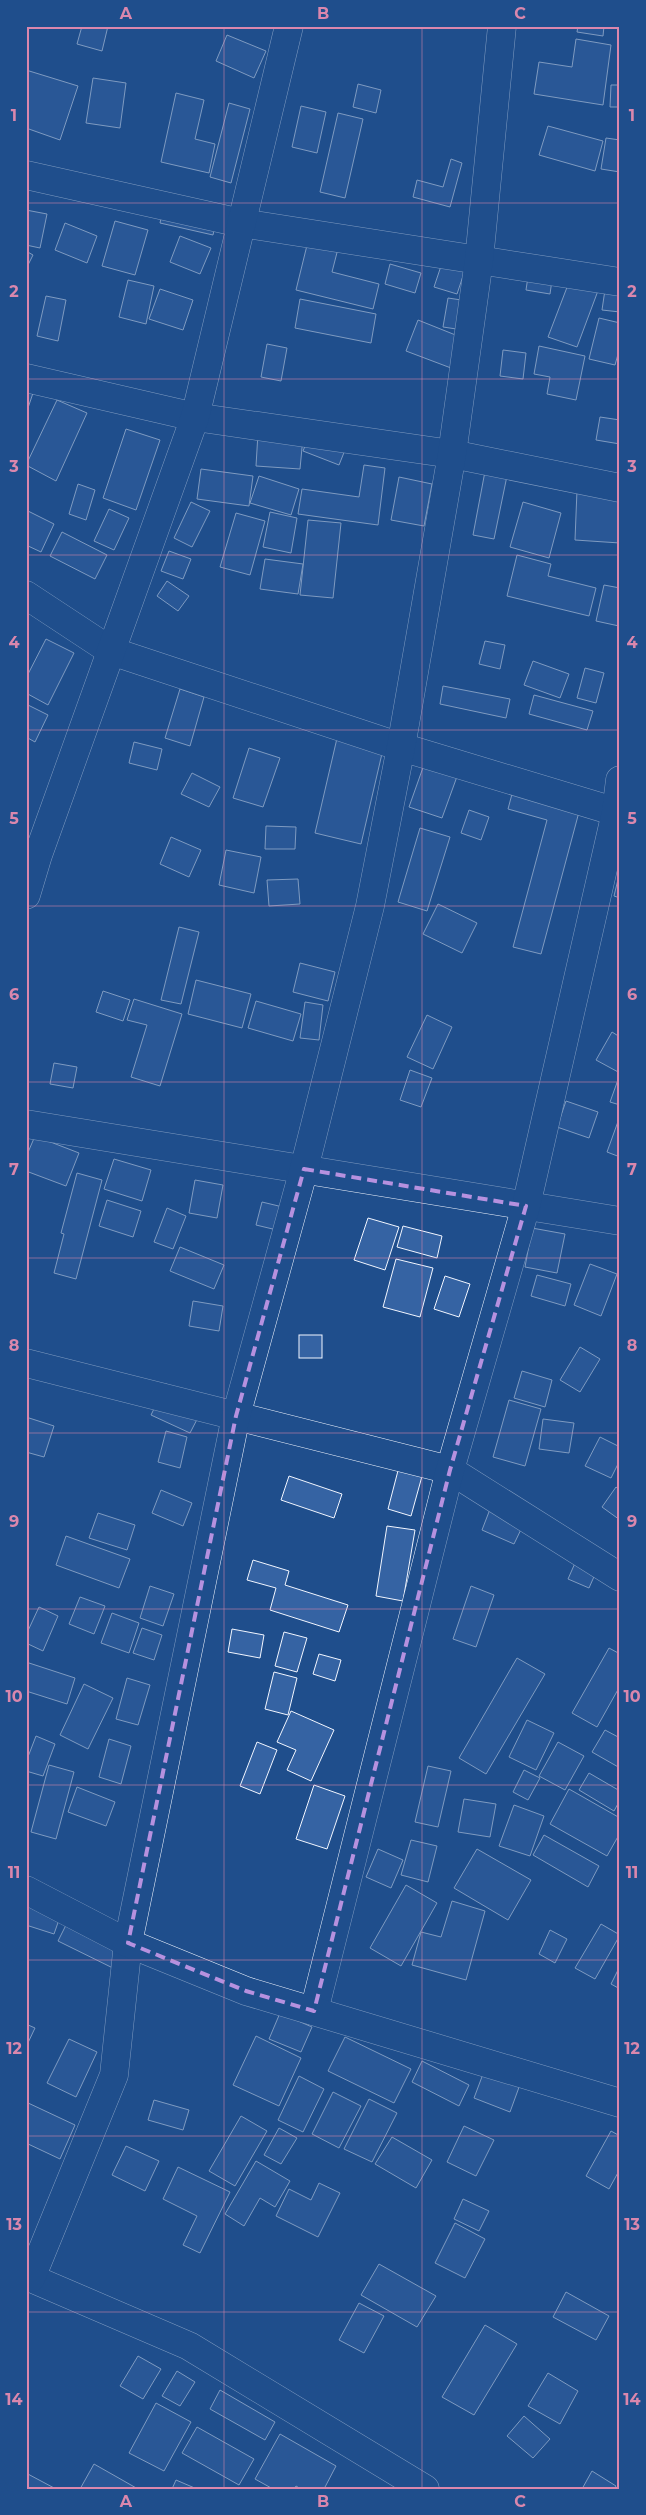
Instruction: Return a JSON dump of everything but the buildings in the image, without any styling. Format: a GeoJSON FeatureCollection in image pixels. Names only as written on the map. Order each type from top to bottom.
{"type":"FeatureCollection","features":[{"type":"Feature","properties":{"kind":"street"},"geometry":{"type":"LineString","coordinates":[[26,895],[32,853],[111,651],[195,417],[289,26]]}},
{"type":"Feature","properties":{"kind":"street"},"geometry":{"type":"LineString","coordinates":[[425,2489],[188,2346],[29,2277],[114,2075],[128,1943],[236,1416],[304,1169],[370,906],[401,748],[452,454],[479,260],[502,26]]}},
{"type":"Feature","properties":{"kind":"street"},"geometry":{"type":"LineString","coordinates":[[26,174],[241,223],[620,282]]}},
{"type":"Feature","properties":{"kind":"street"},"geometry":{"type":"LineString","coordinates":[[26,378],[195,417],[452,454],[620,488]]}},
{"type":"Feature","properties":{"kind":"street"},"geometry":{"type":"LineString","coordinates":[[26,595],[111,651],[401,748],[618,813]]}},
{"type":"Feature","properties":{"kind":"street"},"geometry":{"type":"LineString","coordinates":[[314,2011],[450,1470],[526,1206],[618,813],[620,780]]}},
{"type":"Feature","properties":{"kind":"street"},"geometry":{"type":"LineString","coordinates":[[26,1124],[620,1221]]}},
{"type":"Feature","properties":{"kind":"street"},"geometry":{"type":"LineString","coordinates":[[26,1363],[450,1470],[620,1577]]}},
{"type":"Feature","properties":{"kind":"street"},"geometry":{"type":"LineString","coordinates":[[26,1890],[128,1943],[246,1991],[620,2103]]}},
{"type":"Feature","properties":{"kind":"highlighted area"},"geometry":{"type":"Polygon","coordinates":[[[304,1169],[526,1206],[450,1470],[314,2011],[246,1991],[128,1943],[236,1416],[304,1169]]]}}]}
